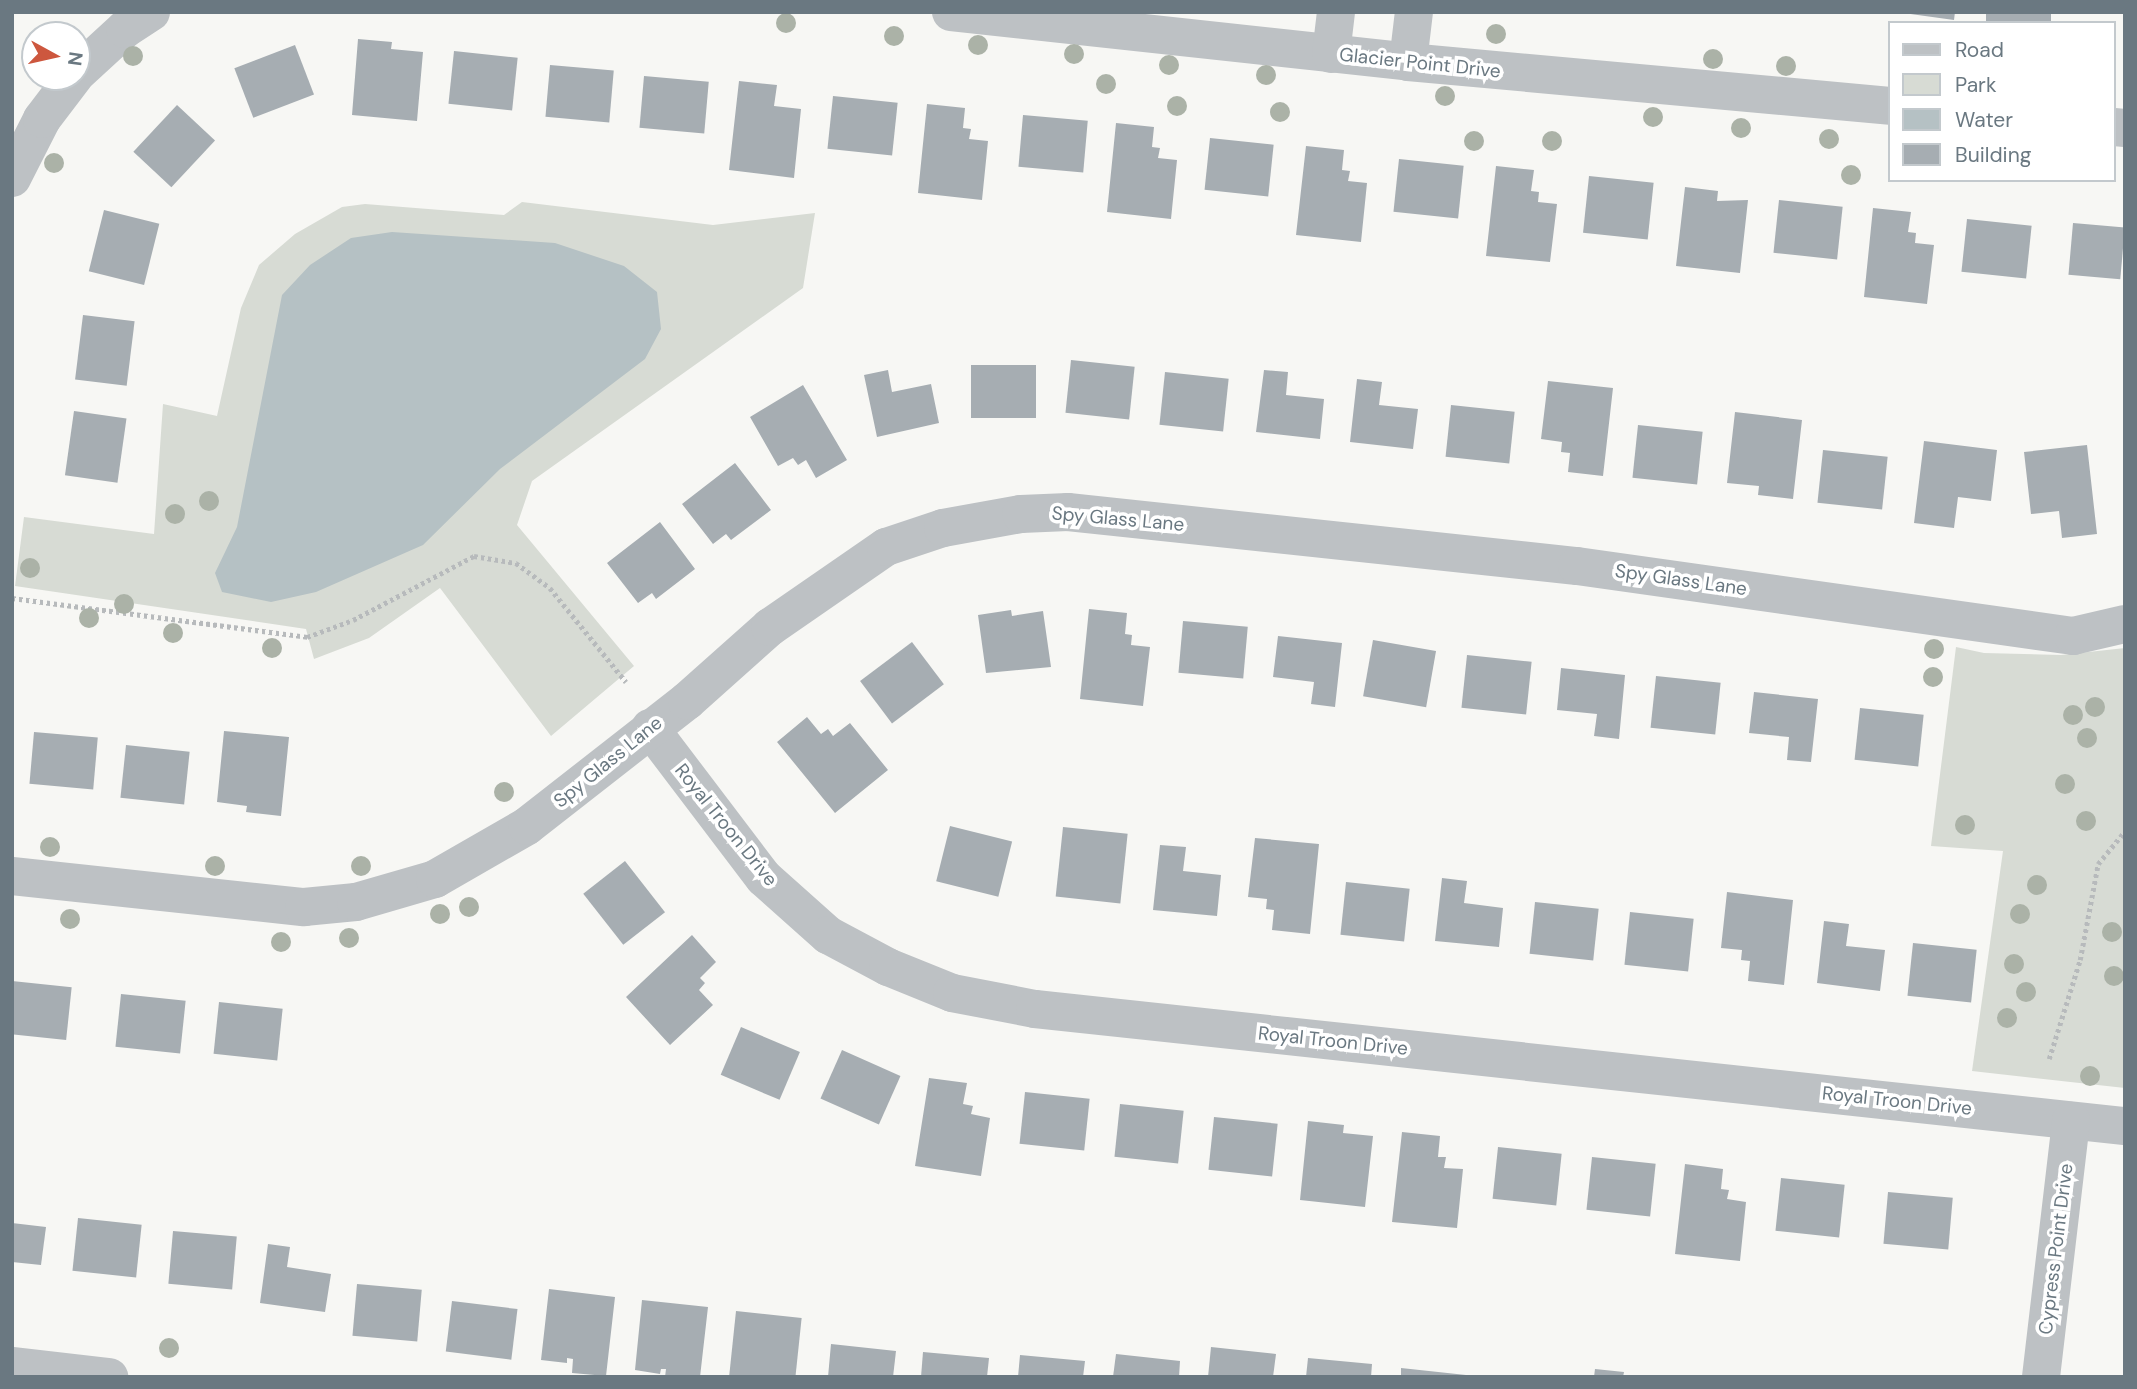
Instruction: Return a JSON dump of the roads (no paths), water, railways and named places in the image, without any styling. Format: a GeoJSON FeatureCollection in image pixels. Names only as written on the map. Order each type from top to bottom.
{"type":"FeatureCollection","features":[{"type":"Feature","properties":{"kind":"street"},"geometry":{"type":"LineString","coordinates":[[91,61],[125,29],[151,12]]}},
{"type":"Feature","properties":{"kind":"street","name":"Glacier Point Drive"},"geometry":{"type":"LineString","coordinates":[[951,12],[1408,62],[1888,106]]}},
{"type":"Feature","properties":{"kind":"street"},"geometry":{"type":"LineString","coordinates":[[1331,54],[1336,12]]}},
{"type":"Feature","properties":{"kind":"street"},"geometry":{"type":"LineString","coordinates":[[1408,62],[1414,12]]}},
{"type":"Feature","properties":{"kind":"street"},"geometry":{"type":"LineString","coordinates":[[12,178],[42,120],[64,91]]}},
{"type":"Feature","properties":{"kind":"street","name":"Spy Glass Lane"},"geometry":{"type":"LineString","coordinates":[[12,876],[304,906],[356,902],[435,879],[527,826],[650,728],[770,627],[886,547],[943,528],[1021,514],[1082,514],[1577,566],[2073,636],[2125,624]]}},
{"type":"Feature","properties":{"kind":"street","name":"Royal Troon Drive"},"geometry":{"type":"LineString","coordinates":[[650,728],[764,878],[828,935],[888,967],[952,993],[1035,1009],[2125,1126]]}},
{"type":"Feature","properties":{"kind":"street","name":"Cypress Point Drive"},"geometry":{"type":"LineString","coordinates":[[2041,1377],[2071,1121]]}},
{"type":"Feature","properties":{"kind":"street"},"geometry":{"type":"LineString","coordinates":[[12,1366],[109,1377]]}},
{"type":"Feature","properties":{"kind":"water"},"geometry":{"type":"Polygon","coordinates":[[[392,232],[555,243],[624,266],[657,292],[661,329],[645,359],[500,469],[423,545],[316,592],[271,602],[222,592],[215,573],[237,527],[282,295],[310,265],[351,238],[392,232]]]}}]}
